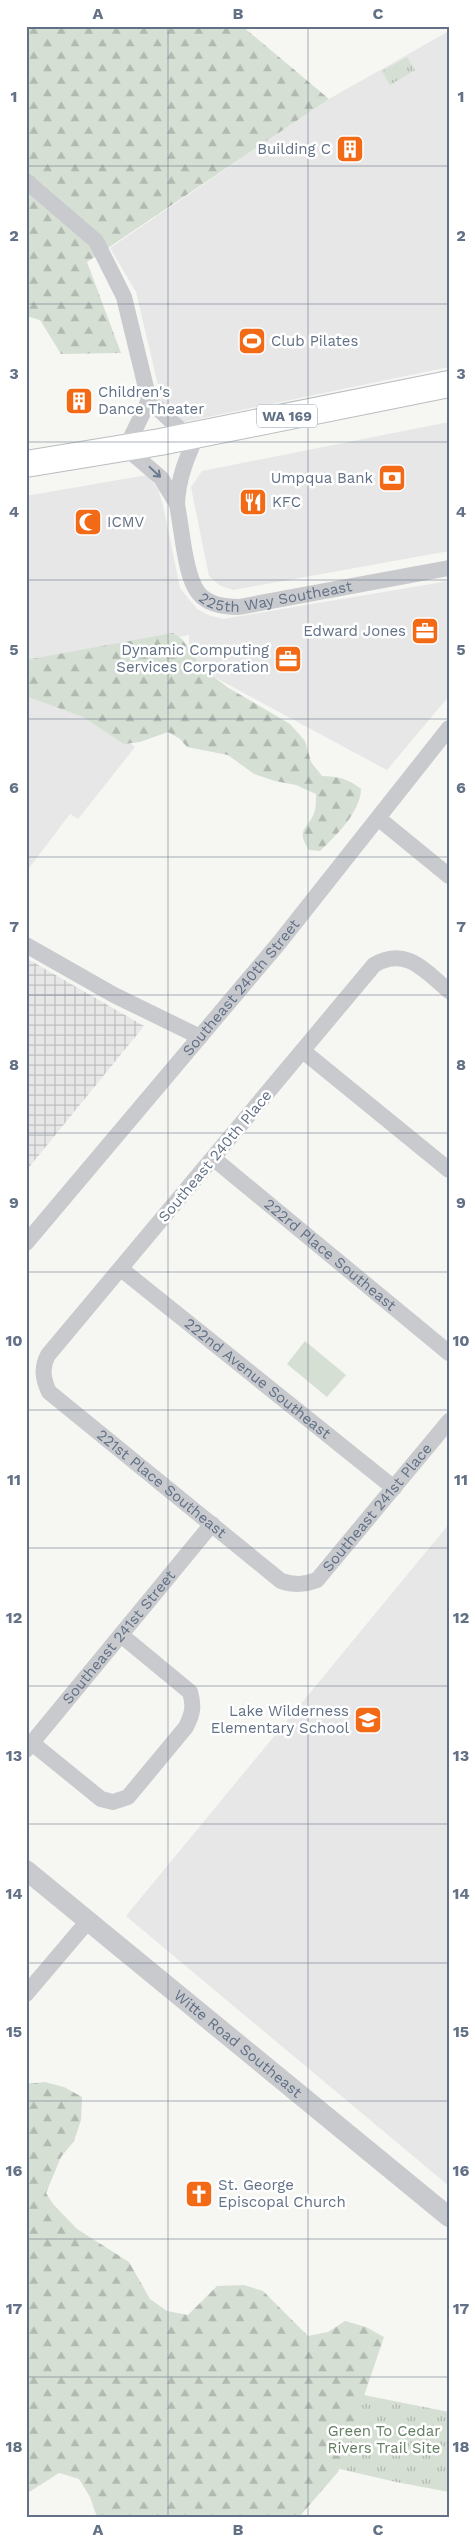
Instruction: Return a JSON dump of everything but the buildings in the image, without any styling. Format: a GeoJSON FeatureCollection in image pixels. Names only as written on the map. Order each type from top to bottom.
{"type":"FeatureCollection","features":[{"type":"Feature","properties":{"kind":"main road","name":"WA 169"},"geometry":{"type":"LineString","coordinates":[[26,464],[192,436],[449,384]]}},
{"type":"Feature","properties":{"kind":"street"},"geometry":{"type":"LineString","coordinates":[[26,181],[96,241],[124,298],[149,400],[192,436],[177,490],[177,504]]}},
{"type":"Feature","properties":{"kind":"street"},"geometry":{"type":"LineString","coordinates":[[149,400],[126,448],[161,478],[177,504]]}},
{"type":"Feature","properties":{"kind":"street","name":"225th Way Southeast"},"geometry":{"type":"LineString","coordinates":[[177,504],[192,585],[208,601],[223,607],[240,607],[449,568]]}},
{"type":"Feature","properties":{"kind":"street","name":"Southeast 240th Street"},"geometry":{"type":"LineString","coordinates":[[26,1243],[279,943],[449,728]]}},
{"type":"Feature","properties":{"kind":"street"},"geometry":{"type":"LineString","coordinates":[[378,818],[449,876]]}},
{"type":"Feature","properties":{"kind":"street"},"geometry":{"type":"LineString","coordinates":[[26,946],[114,994],[200,1037]]}},
{"type":"Feature","properties":{"kind":"street","name":"Southeast 240th Place"},"geometry":{"type":"LineString","coordinates":[[43,1364],[374,965],[384,959],[394,957],[406,958],[414,962],[449,991]]}},
{"type":"Feature","properties":{"kind":"street"},"geometry":{"type":"LineString","coordinates":[[303,1051],[449,1170]]}},
{"type":"Feature","properties":{"kind":"street","name":"222rd Place Southeast"},"geometry":{"type":"LineString","coordinates":[[213,1158],[449,1353]]}},
{"type":"Feature","properties":{"kind":"street","name":"222nd Avenue Southeast"},"geometry":{"type":"LineString","coordinates":[[121,1269],[394,1488]]}},
{"type":"Feature","properties":{"kind":"street","name":"221st Place Southeast"},"geometry":{"type":"LineString","coordinates":[[43,1364],[45,1383],[49,1392],[281,1581],[300,1585]]}},
{"type":"Feature","properties":{"kind":"street","name":"Southeast 241st Place"},"geometry":{"type":"LineString","coordinates":[[300,1585],[317,1580],[449,1421]]}},
{"type":"Feature","properties":{"kind":"street","name":"Southeast 241st Street"},"geometry":{"type":"LineString","coordinates":[[29,1747],[212,1524]]}},
{"type":"Feature","properties":{"kind":"street"},"geometry":{"type":"LineString","coordinates":[[29,1747],[101,1799],[113,1802],[128,1797],[186,1727],[192,1714],[193,1704],[190,1692],[121,1635]]}},
{"type":"Feature","properties":{"kind":"street","name":"Witte Road Southeast"},"geometry":{"type":"LineString","coordinates":[[26,1870],[449,2217]]}},
{"type":"Feature","properties":{"kind":"street"},"geometry":{"type":"LineString","coordinates":[[26,1994],[88,1921]]}},
{"type":"Feature","properties":{"kind":"shaded area"},"geometry":{"type":"Polygon","coordinates":[[[449,31],[449,367],[179,423],[166,419],[136,292],[110,248],[329,99],[449,31]]]}},
{"type":"Feature","properties":{"kind":"shaded area"},"geometry":{"type":"Polygon","coordinates":[[[449,422],[449,551],[233,590],[219,585],[209,576],[191,487],[202,471],[449,422]]]}},
{"type":"Feature","properties":{"kind":"shaded area"},"geometry":{"type":"Polygon","coordinates":[[[147,475],[158,489],[163,505],[180,588],[197,609],[208,615],[223,619],[449,581],[449,696],[387,770],[190,664],[189,635],[26,664],[26,496],[147,475]]]}},
{"type":"Feature","properties":{"kind":"shaded area"},"geometry":{"type":"Polygon","coordinates":[[[26,695],[87,710],[135,747],[78,819],[70,814],[26,872],[26,695]]]}},
{"type":"Feature","properties":{"kind":"shaded area"},"geometry":{"type":"Polygon","coordinates":[[[26,958],[144,1026],[26,1171],[26,958]]]}},
{"type":"Feature","properties":{"kind":"shaded area","name":"Lake Wilderness Elementary School"},"geometry":{"type":"Polygon","coordinates":[[[449,1524],[449,2186],[126,1916],[449,1524]]]}},
{"type":"Feature","properties":{"kind":"green space"},"geometry":{"type":"Polygon","coordinates":[[[26,26],[242,26],[329,99],[87,262],[121,353],[61,354],[40,320],[26,316],[26,26]]]}},
{"type":"Feature","properties":{"kind":"green space"},"geometry":{"type":"Polygon","coordinates":[[[407,57],[415,70],[390,85],[382,71],[407,57]]]}},
{"type":"Feature","properties":{"kind":"green space"},"geometry":{"type":"Polygon","coordinates":[[[173,633],[182,639],[201,667],[227,687],[290,724],[305,741],[311,762],[322,776],[343,779],[361,789],[357,806],[347,823],[320,851],[309,850],[303,837],[304,829],[315,810],[316,794],[296,785],[254,774],[228,755],[187,747],[180,739],[168,732],[140,742],[124,744],[83,717],[26,696],[26,660],[173,633]]]}},
{"type":"Feature","properties":{"kind":"green space"},"geometry":{"type":"Polygon","coordinates":[[[305,1341],[346,1375],[327,1397],[287,1364],[305,1341]]]}},
{"type":"Feature","properties":{"kind":"green space"},"geometry":{"type":"Polygon","coordinates":[[[45,2082],[64,2087],[82,2097],[81,2120],[74,2141],[61,2157],[46,2193],[53,2204],[77,2229],[129,2262],[150,2299],[167,2311],[188,2315],[217,2286],[244,2285],[263,2291],[308,2336],[328,2332],[345,2321],[366,2327],[384,2337],[338,2472],[299,2517],[97,2517],[90,2497],[79,2479],[59,2473],[26,2494],[26,2084],[45,2082]]]}},
{"type":"Feature","properties":{"kind":"green space","name":"Green To Cedar Rivers Trail Site"},"geometry":{"type":"Polygon","coordinates":[[[26,2261],[364,2395],[449,2412],[449,2492],[301,2460],[26,2350],[26,2261]]]}},
{"type":"Feature","properties":{"kind":"place","name":"Building C"},"geometry":{"type":"Point","coordinates":[350,149]}},
{"type":"Feature","properties":{"kind":"place","name":"Club Pilates"},"geometry":{"type":"Point","coordinates":[252,341]}},
{"type":"Feature","properties":{"kind":"place","name":"Children's Dance Theater"},"geometry":{"type":"Point","coordinates":[79,401]}},
{"type":"Feature","properties":{"kind":"place","name":"Umpqua Bank"},"geometry":{"type":"Point","coordinates":[392,478]}},
{"type":"Feature","properties":{"kind":"place","name":"KFC"},"geometry":{"type":"Point","coordinates":[253,502]}},
{"type":"Feature","properties":{"kind":"place","name":"ICMV"},"geometry":{"type":"Point","coordinates":[88,522]}},
{"type":"Feature","properties":{"kind":"place","name":"Edward Jones"},"geometry":{"type":"Point","coordinates":[425,631]}},
{"type":"Feature","properties":{"kind":"place","name":"Dynamic Computing Services Corporation"},"geometry":{"type":"Point","coordinates":[288,659]}},
{"type":"Feature","properties":{"kind":"place","name":"Lake Wilderness Elementary School"},"geometry":{"type":"Point","coordinates":[368,1720]}},
{"type":"Feature","properties":{"kind":"place","name":"St. George Episcopal Church"},"geometry":{"type":"Point","coordinates":[199,2194]}}]}
